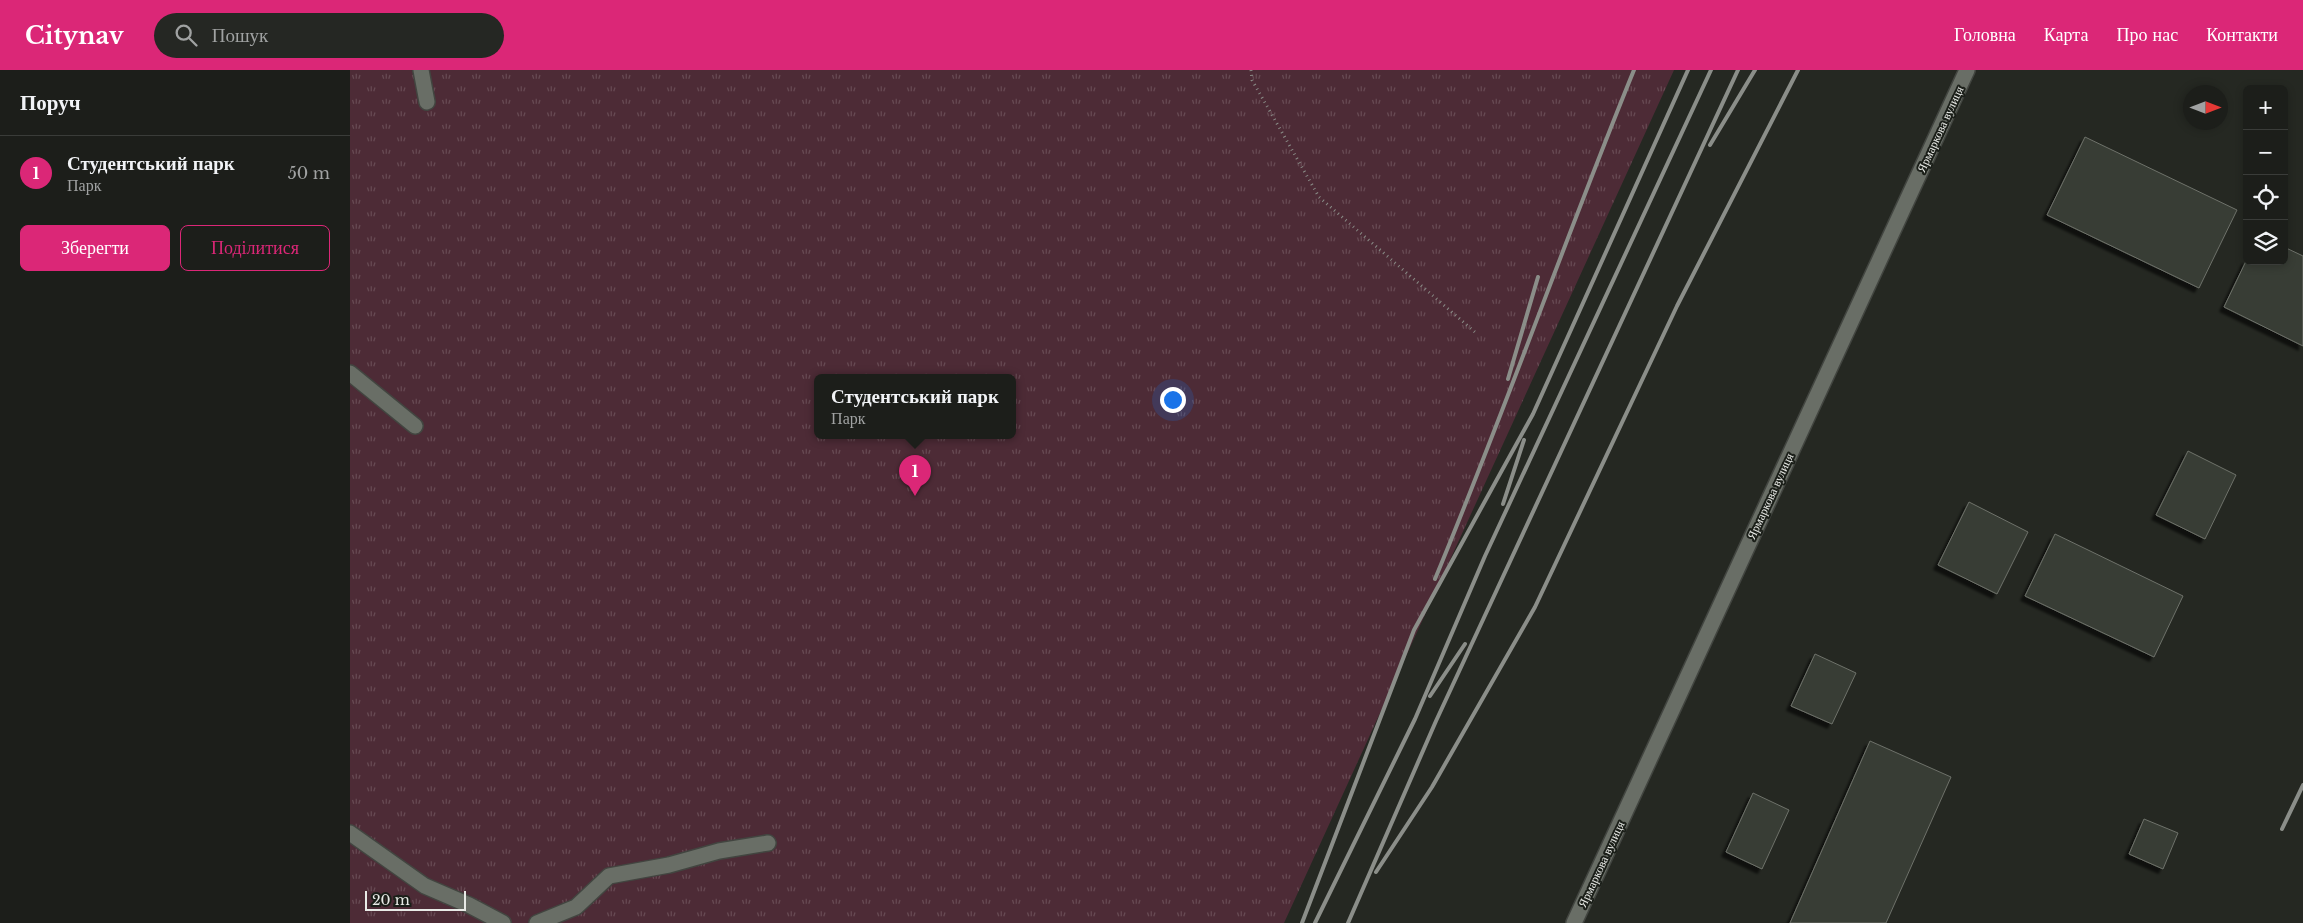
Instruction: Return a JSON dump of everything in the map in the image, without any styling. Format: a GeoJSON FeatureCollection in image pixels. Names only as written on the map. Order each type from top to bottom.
{"type":"FeatureCollection","features":[{"type":"Feature","properties":{"kind":"street"},"geometry":{"type":"LineString","coordinates":[[421,70],[427,102]]}},
{"type":"Feature","properties":{"kind":"street","name":"Ярмаркова вулиця"},"geometry":{"type":"LineString","coordinates":[[1574,923],[1967,70]]}},
{"type":"Feature","properties":{"kind":"street"},"geometry":{"type":"LineString","coordinates":[[350,373],[416,426]]}},
{"type":"Feature","properties":{"kind":"street"},"geometry":{"type":"LineString","coordinates":[[350,833],[425,886],[469,905],[503,923]]}},
{"type":"Feature","properties":{"kind":"street"},"geometry":{"type":"LineString","coordinates":[[537,923],[576,907],[608,876],[669,865],[719,851],[768,843]]}},
{"type":"Feature","properties":{"kind":"path"},"geometry":{"type":"LineString","coordinates":[[1251,70],[1252,80],[1319,197],[1476,333]]}},
{"type":"Feature","properties":{"kind":"green space"},"geometry":{"type":"Polygon","coordinates":[[[350,70],[1674,70],[1284,923],[350,923],[350,70]]]}},
{"type":"Feature","properties":{"kind":"building"},"geometry":{"type":"Polygon","coordinates":[[[2085,137],[2237,210],[2199,288],[2047,215],[2085,137]]]}},
{"type":"Feature","properties":{"kind":"building"},"geometry":{"type":"Polygon","coordinates":[[[2288,249],[2303,256],[2303,346],[2224,307],[2244,265],[2288,265],[2288,249]]]}},
{"type":"Feature","properties":{"kind":"building"},"geometry":{"type":"Polygon","coordinates":[[[2188,451],[2236,475],[2205,539],[2156,515],[2188,451]]]}},
{"type":"Feature","properties":{"kind":"building"},"geometry":{"type":"Polygon","coordinates":[[[1969,502],[2028,532],[1997,594],[1938,565],[1969,502]]]}},
{"type":"Feature","properties":{"kind":"building"},"geometry":{"type":"Polygon","coordinates":[[[2055,534],[2183,596],[2154,657],[2025,596],[2055,534]]]}},
{"type":"Feature","properties":{"kind":"building"},"geometry":{"type":"Polygon","coordinates":[[[1815,654],[1856,673],[1832,724],[1791,706],[1815,654]]]}},
{"type":"Feature","properties":{"kind":"building"},"geometry":{"type":"Polygon","coordinates":[[[1870,741],[1951,777],[1886,923],[1790,923],[1870,741]]]}},
{"type":"Feature","properties":{"kind":"building"},"geometry":{"type":"Polygon","coordinates":[[[1753,793],[1789,810],[1762,869],[1726,852],[1753,793]]]}},
{"type":"Feature","properties":{"kind":"building"},"geometry":{"type":"Polygon","coordinates":[[[2144,819],[2178,833],[2163,869],[2129,854],[2144,819]]]}},
{"type":"Feature","properties":{"kind":"railway"},"geometry":{"type":"LineString","coordinates":[[1435,579],[1634,70]]}},
{"type":"Feature","properties":{"kind":"railway"},"geometry":{"type":"LineString","coordinates":[[1302,923],[1414,630],[1533,414],[1688,70]]}},
{"type":"Feature","properties":{"kind":"railway"},"geometry":{"type":"LineString","coordinates":[[1315,923],[1415,719],[1485,556],[1711,70]]}},
{"type":"Feature","properties":{"kind":"railway"},"geometry":{"type":"LineString","coordinates":[[1348,923],[1436,721],[1738,70]]}},
{"type":"Feature","properties":{"kind":"railway"},"geometry":{"type":"LineString","coordinates":[[1710,145],[1755,70]]}},
{"type":"Feature","properties":{"kind":"railway"},"geometry":{"type":"LineString","coordinates":[[1376,872],[1432,787],[1535,607],[1677,306],[1798,70]]}},
{"type":"Feature","properties":{"kind":"railway"},"geometry":{"type":"LineString","coordinates":[[1508,379],[1538,277]]}},
{"type":"Feature","properties":{"kind":"railway"},"geometry":{"type":"LineString","coordinates":[[1503,504],[1524,440]]}},
{"type":"Feature","properties":{"kind":"railway"},"geometry":{"type":"LineString","coordinates":[[1430,696],[1465,644]]}},
{"type":"Feature","properties":{"kind":"railway"},"geometry":{"type":"LineString","coordinates":[[2282,829],[2303,785]]}},
{"type":"Feature","properties":{"kind":"place","name":"Студентський парк"},"geometry":{"type":"Point","coordinates":[915,496]}}]}
